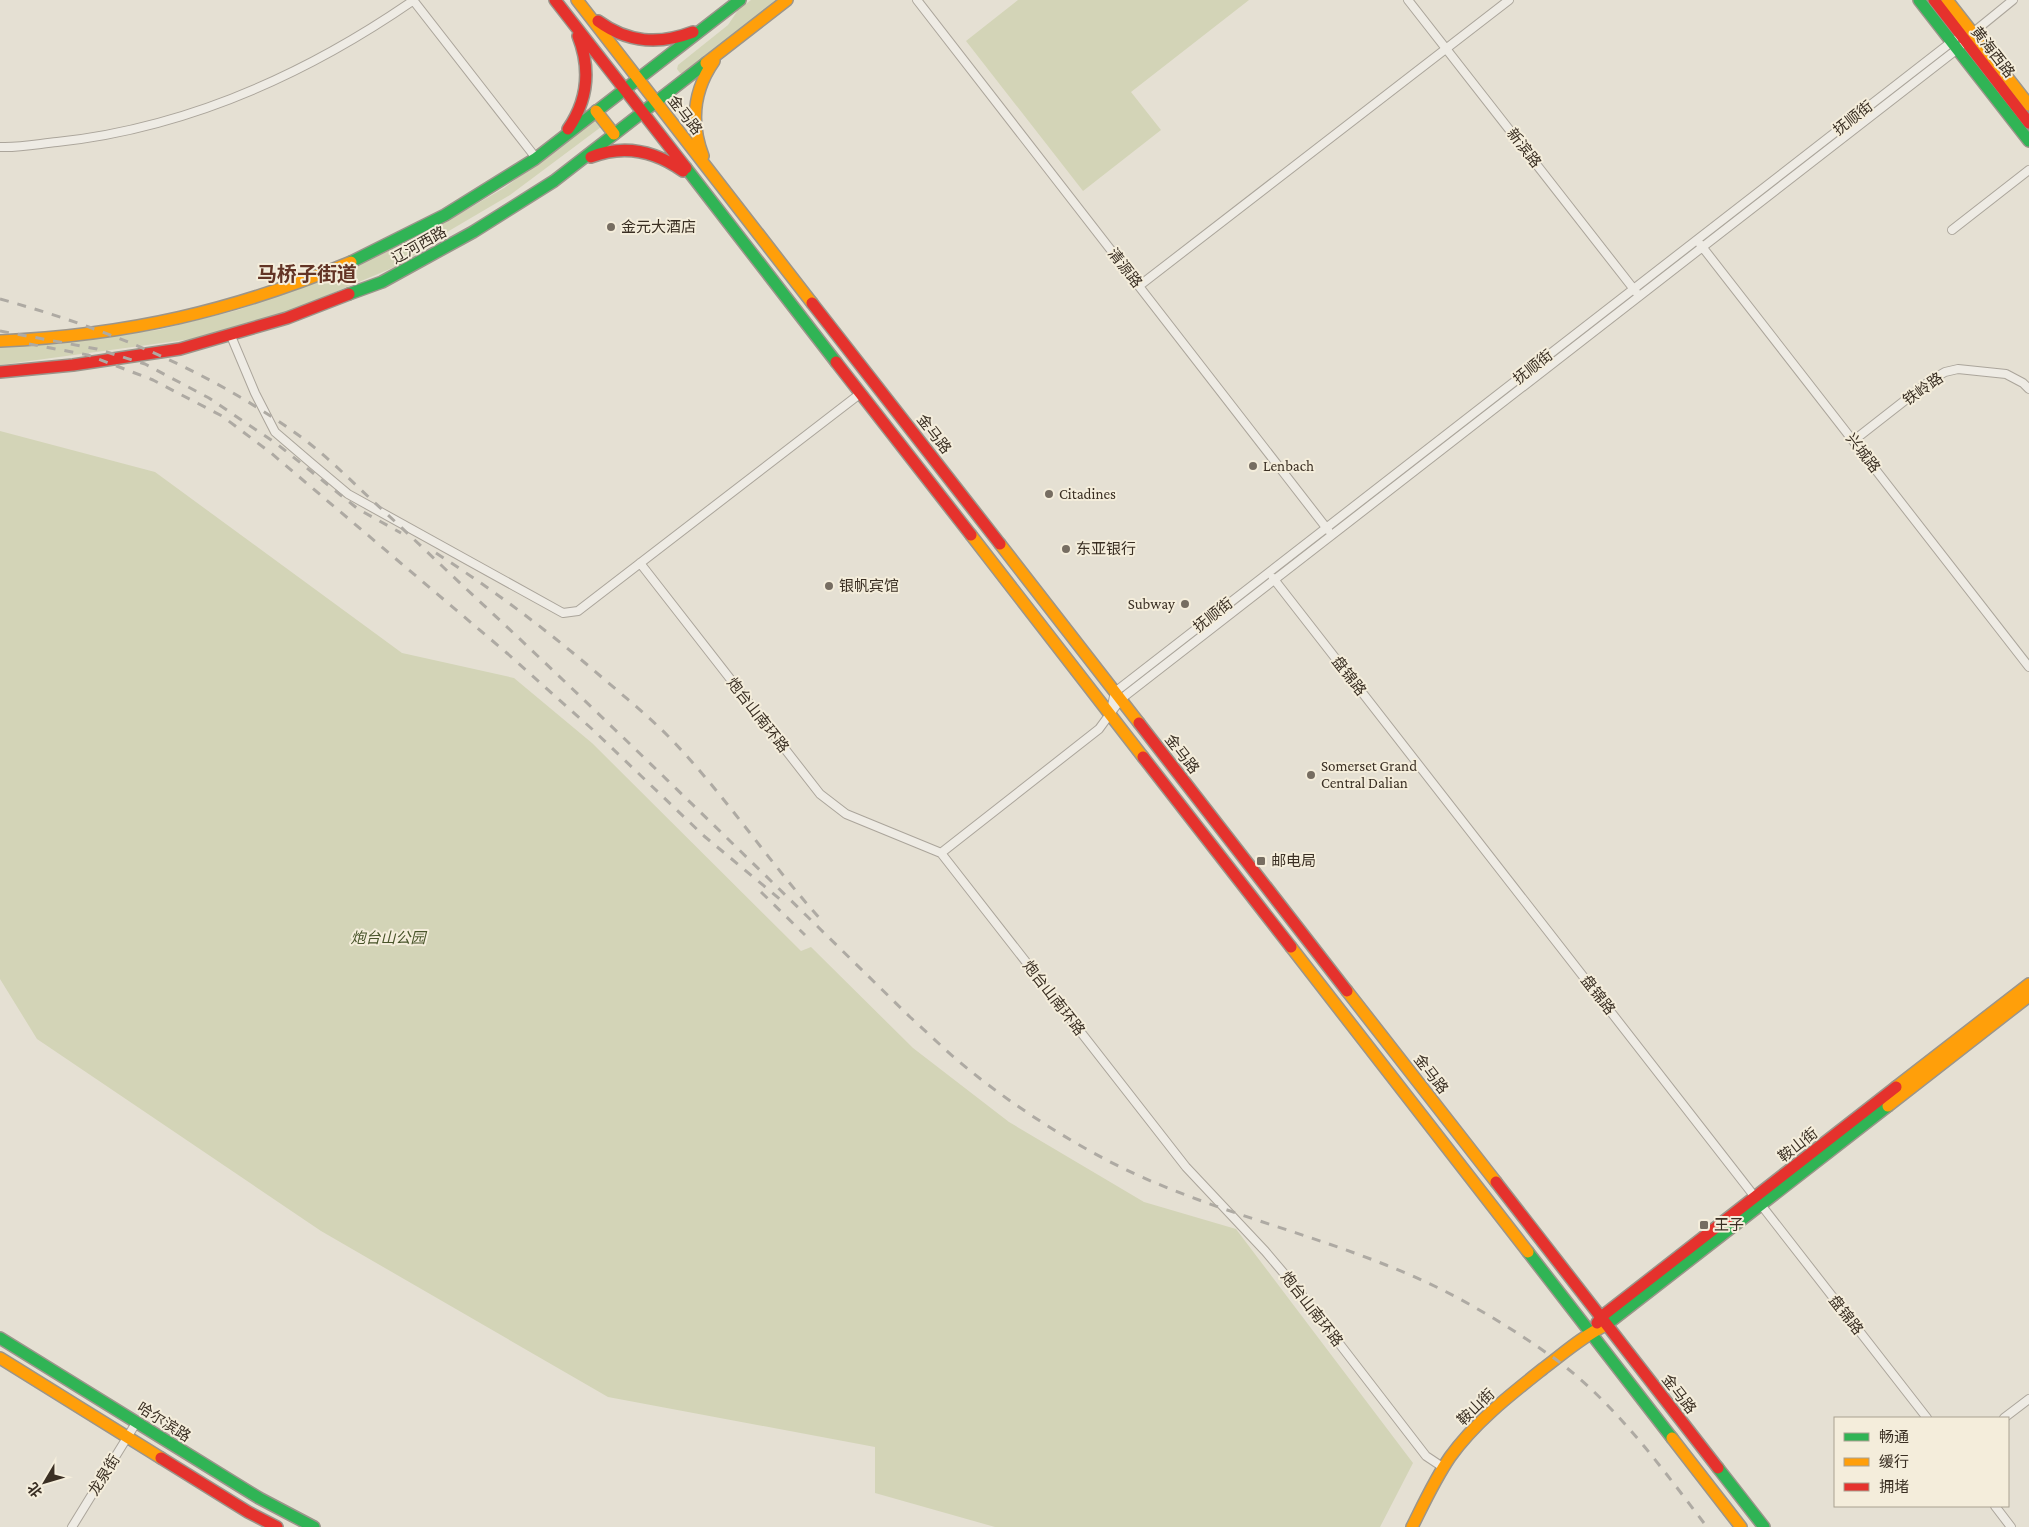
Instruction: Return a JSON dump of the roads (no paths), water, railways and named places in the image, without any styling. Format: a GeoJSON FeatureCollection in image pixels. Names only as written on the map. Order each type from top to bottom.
{"type":"FeatureCollection","features":[{"type":"Feature","properties":{"kind":"main road"},"geometry":{"type":"LineString","coordinates":[[555,0],[1741,1527]]}},
{"type":"Feature","properties":{"kind":"main road","name":"辽河西路"},"geometry":{"type":"LineString","coordinates":[[0,341],[68,336],[147,326],[221,308],[331,271],[427,226],[536,158],[740,0]]}},
{"type":"Feature","properties":{"kind":"main road","name":"辽河西路"},"geometry":{"type":"LineString","coordinates":[[0,372],[73,366],[153,354],[231,336],[287,318],[382,282],[514,207],[554,181],[788,0]]}},
{"type":"Feature","properties":{"kind":"main road"},"geometry":{"type":"LineString","coordinates":[[1919,0],[1962,40],[2029,141]]}},
{"type":"Feature","properties":{"kind":"main road","name":"黄海西路"},"geometry":{"type":"LineString","coordinates":[[1934,0],[1962,40],[2029,123]]}},
{"type":"Feature","properties":{"kind":"main road","name":"黄海西路"},"geometry":{"type":"LineString","coordinates":[[1947,0],[1962,40],[2029,105]]}},
{"type":"Feature","properties":{"kind":"main road"},"geometry":{"type":"LineString","coordinates":[[581,4],[603,25],[623,36],[642,41],[662,41],[684,36],[704,28]]}},
{"type":"Feature","properties":{"kind":"main road","name":"金马路"},"geometry":{"type":"LineString","coordinates":[[581,4],[1764,1527]]}},
{"type":"Feature","properties":{"kind":"main road"},"geometry":{"type":"LineString","coordinates":[[559,140],[574,122],[582,104],[586,85],[587,65],[581,42],[571,20]]}},
{"type":"Feature","properties":{"kind":"main road"},"geometry":{"type":"LineString","coordinates":[[710,171],[699,148],[694,125],[694,105],[700,83],[709,67],[723,50]]}},
{"type":"Feature","properties":{"kind":"main road"},"geometry":{"type":"LineString","coordinates":[[596,111],[614,134]]}},
{"type":"Feature","properties":{"kind":"main road"},"geometry":{"type":"LineString","coordinates":[[578,163],[597,153],[614,150],[636,150],[655,155],[676,165],[696,182]]}},
{"type":"Feature","properties":{"kind":"main road","name":"鞍山街"},"geometry":{"type":"LineString","coordinates":[[1412,1527],[1431,1487],[1456,1449],[1488,1415],[1515,1391],[1758,1201],[2029,984]]}},
{"type":"Feature","properties":{"kind":"main road","name":"鞍山街"},"geometry":{"type":"LineString","coordinates":[[1758,1201],[2029,996]]}},
{"type":"Feature","properties":{"kind":"main road","name":"哈尔滨路"},"geometry":{"type":"LineString","coordinates":[[0,1338],[259,1498],[314,1527]]}},
{"type":"Feature","properties":{"kind":"main road"},"geometry":{"type":"LineString","coordinates":[[0,1358],[248,1512],[277,1527]]}},
{"type":"Feature","properties":{"kind":"street"},"geometry":{"type":"LineString","coordinates":[[0,147],[98,138],[152,125],[225,102],[290,74],[351,42],[414,0],[536,158]]}},
{"type":"Feature","properties":{"kind":"street","name":"清源路"},"geometry":{"type":"LineString","coordinates":[[917,0],[1332,535]]}},
{"type":"Feature","properties":{"kind":"street","name":"新滨路"},"geometry":{"type":"LineString","coordinates":[[1408,0],[1639,297]]}},
{"type":"Feature","properties":{"kind":"street"},"geometry":{"type":"LineString","coordinates":[[1139,286],[1509,0]]}},
{"type":"Feature","properties":{"kind":"street","name":"抚顺街"},"geometry":{"type":"LineString","coordinates":[[1118,696],[1274,580],[1639,297],[2013,0]]}},
{"type":"Feature","properties":{"kind":"street","name":"抚顺街"},"geometry":{"type":"LineString","coordinates":[[941,853],[1099,729],[1110,714],[1118,696],[1268,572],[1633,289],[1962,40]]}},
{"type":"Feature","properties":{"kind":"street"},"geometry":{"type":"LineString","coordinates":[[1952,230],[2029,170]]}},
{"type":"Feature","properties":{"kind":"street","name":"兴城路"},"geometry":{"type":"LineString","coordinates":[[1697,240],[2029,667]]}},
{"type":"Feature","properties":{"kind":"street"},"geometry":{"type":"LineString","coordinates":[[231,336],[255,393],[275,432],[348,494],[563,613],[578,611],[860,393]]}},
{"type":"Feature","properties":{"kind":"street","name":"铁岭路"},"geometry":{"type":"LineString","coordinates":[[1853,441],[1931,380],[1945,372],[1958,369],[2006,374],[2023,383],[2029,389]]}},
{"type":"Feature","properties":{"kind":"street","name":"炮台山南环路"},"geometry":{"type":"LineString","coordinates":[[640,564],[820,794],[846,814],[941,853],[1186,1168],[1271,1257],[1426,1456],[1444,1468]]}},
{"type":"Feature","properties":{"kind":"street","name":"盘锦路"},"geometry":{"type":"LineString","coordinates":[[1268,572],[1926,1417]]}},
{"type":"Feature","properties":{"kind":"street"},"geometry":{"type":"LineString","coordinates":[[2005,1417],[2029,1399]]}},
{"type":"Feature","properties":{"kind":"street","name":"龙泉街"},"geometry":{"type":"LineString","coordinates":[[72,1527],[136,1423]]}},
{"type":"Feature","properties":{"kind":"street"},"geometry":{"type":"LineString","coordinates":[[1996,1507],[2011,1527]]}},
{"type":"Feature","properties":{"kind":"railway"},"geometry":{"type":"LineString","coordinates":[[0,299],[78,323],[153,352],[225,388],[294,432],[335,466],[543,661],[910,1017],[968,1069],[1059,1133],[1134,1173],[1214,1206],[1386,1265],[1429,1283],[1492,1317],[1551,1356],[1595,1393],[1635,1436],[1707,1527]]}},
{"type":"Feature","properties":{"kind":"railway"},"geometry":{"type":"LineString","coordinates":[[0,331],[97,349],[145,364],[209,398],[277,444],[358,509],[401,533]]}},
{"type":"Feature","properties":{"kind":"railway"},"geometry":{"type":"LineString","coordinates":[[29,344],[88,355],[153,380],[222,416],[271,453],[508,654],[592,729],[704,836],[781,900]]}},
{"type":"Feature","properties":{"kind":"railway"},"geometry":{"type":"LineString","coordinates":[[436,553],[480,582],[543,629],[659,728],[708,780],[824,923]]}},
{"type":"Feature","properties":{"kind":"railway"},"geometry":{"type":"LineString","coordinates":[[761,892],[805,935]]}},
{"type":"Feature","properties":{"kind":"place","name":"金元大酒店"},"geometry":{"type":"Point","coordinates":[611,227]}},
{"type":"Feature","properties":{"kind":"place","name":"Lenbach"},"geometry":{"type":"Point","coordinates":[1253,466]}},
{"type":"Feature","properties":{"kind":"place","name":"Citadines"},"geometry":{"type":"Point","coordinates":[1049,494]}},
{"type":"Feature","properties":{"kind":"place","name":"东亚银行"},"geometry":{"type":"Point","coordinates":[1066,549]}},
{"type":"Feature","properties":{"kind":"place","name":"银帆宾馆"},"geometry":{"type":"Point","coordinates":[829,586]}},
{"type":"Feature","properties":{"kind":"place","name":"Subway"},"geometry":{"type":"Point","coordinates":[1185,604]}},
{"type":"Feature","properties":{"kind":"place","name":"Somerset Grand Central Dalian"},"geometry":{"type":"Point","coordinates":[1311,775]}},
{"type":"Feature","properties":{"kind":"place","name":"邮电局"},"geometry":{"type":"Point","coordinates":[1261,861]}},
{"type":"Feature","properties":{"kind":"place","name":"王子"},"geometry":{"type":"Point","coordinates":[1704,1225]}},
{"type":"Feature","properties":{"kind":"district","name":"马桥子街道"},"geometry":{"type":"Point","coordinates":[307,274]}},
{"type":"Feature","properties":{"kind":"park label","name":"炮台山公园"},"geometry":{"type":"Point","coordinates":[388,938]}}]}
